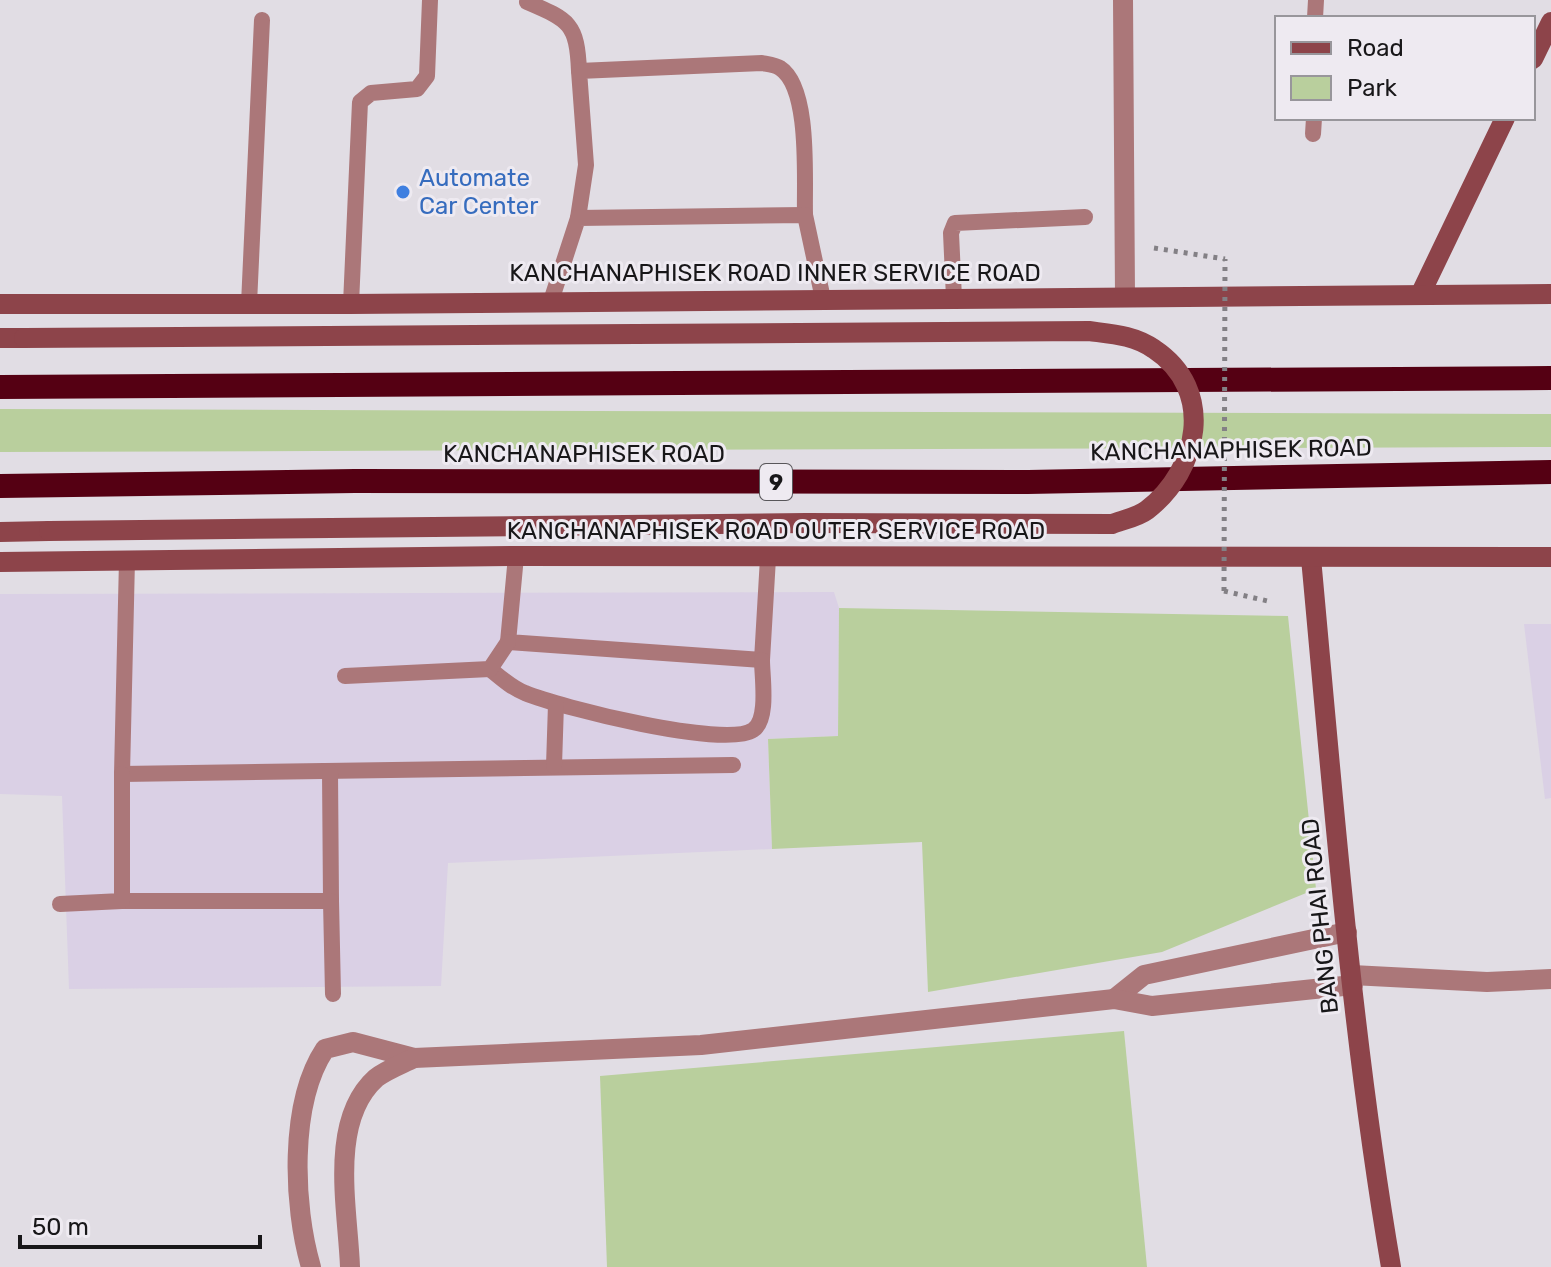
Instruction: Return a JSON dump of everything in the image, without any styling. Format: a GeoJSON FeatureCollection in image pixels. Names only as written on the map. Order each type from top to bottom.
{"type":"FeatureCollection","features":[{"type":"Feature","properties":{"kind":"highway"},"geometry":{"type":"LineString","coordinates":[[0,387],[1551,378]]}},
{"type":"Feature","properties":{"kind":"highway","name":"KANCHANAPHISEK ROAD"},"geometry":{"type":"LineString","coordinates":[[0,486],[355,481],[1028,482],[1551,472]]}},
{"type":"Feature","properties":{"kind":"main road"},"geometry":{"type":"LineString","coordinates":[[1535,55],[1551,22]]}},
{"type":"Feature","properties":{"kind":"main road"},"geometry":{"type":"LineString","coordinates":[[1420,295],[1504,120]]}},
{"type":"Feature","properties":{"kind":"main road","name":"KANCHANAPHISEK ROAD INNER SERVICE ROAD"},"geometry":{"type":"LineString","coordinates":[[0,304],[1551,294]]}},
{"type":"Feature","properties":{"kind":"main road"},"geometry":{"type":"LineString","coordinates":[[0,338],[1089,331],[1128,336],[1154,348],[1173,365],[1190,392],[1194,418],[1191,452],[1172,487],[1144,513],[1112,524],[806,523],[0,532]]}},
{"type":"Feature","properties":{"kind":"main road","name":"KANCHANAPHISEK ROAD OUTER SERVICE ROAD"},"geometry":{"type":"LineString","coordinates":[[0,562],[516,556],[1551,557]]}},
{"type":"Feature","properties":{"kind":"main road","name":"BANG PHAI ROAD"},"geometry":{"type":"LineString","coordinates":[[1311,558],[1347,932],[1376,1183],[1391,1267]]}},
{"type":"Feature","properties":{"kind":"street"},"geometry":{"type":"LineString","coordinates":[[1123,0],[1125,296]]}},
{"type":"Feature","properties":{"kind":"street"},"geometry":{"type":"LineString","coordinates":[[1114,999],[1144,975],[1347,932]]}},
{"type":"Feature","properties":{"kind":"street"},"geometry":{"type":"LineString","coordinates":[[311,1267],[302,1236],[300,1111],[315,1064],[325,1049],[353,1042],[414,1058],[701,1045],[1114,999],[1152,1006],[1353,980],[1487,982],[1551,979]]}},
{"type":"Feature","properties":{"kind":"street"},"geometry":{"type":"LineString","coordinates":[[350,1267],[345,1155],[349,1129],[361,1096],[378,1077],[414,1058]]}},
{"type":"Feature","properties":{"kind":"lane"},"geometry":{"type":"LineString","coordinates":[[351,304],[360,102],[371,93],[407,91],[423,85],[427,76],[430,0]]}},
{"type":"Feature","properties":{"kind":"lane"},"geometry":{"type":"LineString","coordinates":[[527,2],[564,18],[574,29],[579,71],[586,165],[578,218],[551,301]]}},
{"type":"Feature","properties":{"kind":"lane"},"geometry":{"type":"LineString","coordinates":[[249,304],[262,20]]}},
{"type":"Feature","properties":{"kind":"lane"},"geometry":{"type":"LineString","coordinates":[[579,71],[762,63],[780,68],[795,86],[802,116],[805,215],[823,299]]}},
{"type":"Feature","properties":{"kind":"lane"},"geometry":{"type":"LineString","coordinates":[[578,218],[805,215]]}},
{"type":"Feature","properties":{"kind":"lane"},"geometry":{"type":"LineString","coordinates":[[954,298],[951,233],[955,223],[1085,217]]}},
{"type":"Feature","properties":{"kind":"lane"},"geometry":{"type":"LineString","coordinates":[[490,669],[508,642],[516,556]]}},
{"type":"Feature","properties":{"kind":"lane"},"geometry":{"type":"LineString","coordinates":[[345,676],[490,669],[522,692],[603,717],[717,735],[743,735],[755,729],[761,721],[768,558]]}},
{"type":"Feature","properties":{"kind":"lane"},"geometry":{"type":"LineString","coordinates":[[122,901],[127,560]]}},
{"type":"Feature","properties":{"kind":"lane"},"geometry":{"type":"LineString","coordinates":[[508,642],[762,660]]}},
{"type":"Feature","properties":{"kind":"lane"},"geometry":{"type":"LineString","coordinates":[[554,766],[556,704]]}},
{"type":"Feature","properties":{"kind":"lane"},"geometry":{"type":"LineString","coordinates":[[122,774],[733,765]]}},
{"type":"Feature","properties":{"kind":"lane"},"geometry":{"type":"LineString","coordinates":[[330,772],[333,994]]}},
{"type":"Feature","properties":{"kind":"lane"},"geometry":{"type":"LineString","coordinates":[[60,904],[331,901]]}},
{"type":"Feature","properties":{"kind":"path"},"geometry":{"type":"LineString","coordinates":[[1154,248],[1225,259],[1224,591],[1272,602]]}},
{"type":"Feature","properties":{"kind":"shaded area"},"geometry":{"type":"Polygon","coordinates":[[[834,592],[839,608],[838,736],[768,739],[772,849],[448,863],[441,986],[69,989],[62,796],[0,794],[0,594],[834,592]]]}},
{"type":"Feature","properties":{"kind":"shaded area"},"geometry":{"type":"Polygon","coordinates":[[[1524,624],[1551,624],[1551,798],[1545,799],[1524,624]]]}},
{"type":"Feature","properties":{"kind":"green space"},"geometry":{"type":"Polygon","coordinates":[[[0,409],[1551,414],[1551,447],[0,452],[0,409]]]}},
{"type":"Feature","properties":{"kind":"green space"},"geometry":{"type":"Polygon","coordinates":[[[839,608],[1288,616],[1316,889],[1162,952],[928,992],[922,842],[772,849],[768,739],[838,736],[839,608]]]}},
{"type":"Feature","properties":{"kind":"green space"},"geometry":{"type":"Polygon","coordinates":[[[1124,1031],[1147,1267],[607,1267],[600,1076],[1124,1031]]]}},
{"type":"Feature","properties":{"kind":"place","name":"Automate Car Center"},"geometry":{"type":"Point","coordinates":[403,192]}}]}
